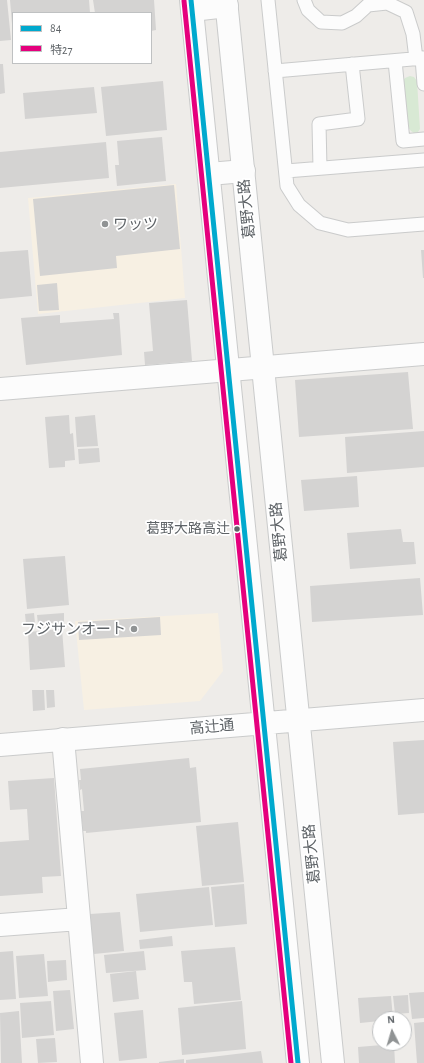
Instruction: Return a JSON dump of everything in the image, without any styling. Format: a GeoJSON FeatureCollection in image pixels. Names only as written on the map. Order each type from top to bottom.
{"type":"FeatureCollection","features":[{"type":"Feature","properties":{"kind":"street"},"geometry":{"type":"LineString","coordinates":[[227,3],[192,5],[298,1063]]}},
{"type":"Feature","properties":{"kind":"street","name":"葛野大路"},"geometry":{"type":"LineString","coordinates":[[227,3],[332,1063]]}},
{"type":"Feature","properties":{"kind":"street"},"geometry":{"type":"LineString","coordinates":[[209,174],[244,171]]}},
{"type":"Feature","properties":{"kind":"street"},"geometry":{"type":"LineString","coordinates":[[0,389],[424,354]]}},
{"type":"Feature","properties":{"kind":"street","name":"高辻通"},"geometry":{"type":"LineString","coordinates":[[0,745],[424,710]]}},
{"type":"Feature","properties":{"kind":"street"},"geometry":{"type":"LineString","coordinates":[[63,739],[92,1063]]}},
{"type":"Feature","properties":{"kind":"street"},"geometry":{"type":"LineString","coordinates":[[0,925],[79,919]]}},
{"type":"Feature","properties":{"kind":"lane"},"geometry":{"type":"LineString","coordinates":[[268,0],[287,186],[299,205],[320,223],[348,230],[424,224]]}},
{"type":"Feature","properties":{"kind":"lane"},"geometry":{"type":"LineString","coordinates":[[304,0],[308,10],[321,22],[342,23],[356,16],[368,5],[387,3],[406,12],[420,59],[424,84]]}},
{"type":"Feature","properties":{"kind":"lane"},"geometry":{"type":"LineString","coordinates":[[275,70],[420,59]]}},
{"type":"Feature","properties":{"kind":"lane"},"geometry":{"type":"LineString","coordinates":[[395,61],[403,141],[424,139]]}},
{"type":"Feature","properties":{"kind":"lane"},"geometry":{"type":"LineString","coordinates":[[320,168],[319,124],[358,120],[352,64]]}},
{"type":"Feature","properties":{"kind":"lane"},"geometry":{"type":"LineString","coordinates":[[286,170],[424,160]]}},
{"type":"Feature","properties":{"kind":"shaded area","name":"ワッツ"},"geometry":{"type":"Polygon","coordinates":[[[176,184],[185,298],[38,314],[28,198],[176,184]]]}},
{"type":"Feature","properties":{"kind":"shaded area"},"geometry":{"type":"Polygon","coordinates":[[[218,613],[223,671],[200,701],[84,710],[75,621],[218,613]]]}},
{"type":"Feature","properties":{"kind":"green space"},"geometry":{"type":"Polygon","coordinates":[[[410,76],[414,77],[417,81],[420,129],[418,132],[414,133],[408,127],[403,81],[405,78],[410,76]]]}},
{"type":"Feature","properties":{"kind":"building"},"geometry":{"type":"Polygon","coordinates":[[[0,0],[7,0],[11,40],[0,41],[0,0]]]}},
{"type":"Feature","properties":{"kind":"building"},"geometry":{"type":"Polygon","coordinates":[[[10,0],[89,0],[90,12],[12,12],[12,24],[10,0]]]}},
{"type":"Feature","properties":{"kind":"building"},"geometry":{"type":"Polygon","coordinates":[[[93,0],[154,0],[156,30],[152,31],[152,12],[95,12],[93,0]]]}},
{"type":"Feature","properties":{"kind":"building"},"geometry":{"type":"Polygon","coordinates":[[[0,64],[3,64],[5,93],[0,94],[0,64]]]}},
{"type":"Feature","properties":{"kind":"building"},"geometry":{"type":"Polygon","coordinates":[[[163,81],[167,130],[106,136],[101,87],[163,81]]]}},
{"type":"Feature","properties":{"kind":"building"},"geometry":{"type":"Polygon","coordinates":[[[94,87],[97,113],[25,119],[23,93],[94,87]]]}},
{"type":"Feature","properties":{"kind":"building"},"geometry":{"type":"Polygon","coordinates":[[[162,137],[166,181],[117,186],[115,165],[119,165],[117,141],[162,137]]]}},
{"type":"Feature","properties":{"kind":"building"},"geometry":{"type":"Polygon","coordinates":[[[106,142],[109,178],[0,188],[0,152],[106,142]]]}},
{"type":"Feature","properties":{"kind":"building","name":"ワッツ"},"geometry":{"type":"Polygon","coordinates":[[[174,185],[180,249],[116,256],[117,268],[40,276],[33,199],[174,185]]]}},
{"type":"Feature","properties":{"kind":"building"},"geometry":{"type":"Polygon","coordinates":[[[28,250],[32,296],[0,299],[0,252],[28,250]]]}},
{"type":"Feature","properties":{"kind":"building"},"geometry":{"type":"Polygon","coordinates":[[[421,250],[424,250],[424,278],[423,278],[421,250]]]}},
{"type":"Feature","properties":{"kind":"building"},"geometry":{"type":"Polygon","coordinates":[[[57,283],[59,310],[39,311],[37,285],[57,283]]]}},
{"type":"Feature","properties":{"kind":"building"},"geometry":{"type":"Polygon","coordinates":[[[187,300],[192,361],[145,365],[144,352],[153,351],[149,303],[187,300]]]}},
{"type":"Feature","properties":{"kind":"building"},"geometry":{"type":"Polygon","coordinates":[[[113,313],[119,313],[122,355],[26,365],[21,318],[60,315],[60,323],[114,319],[113,313]]]}},
{"type":"Feature","properties":{"kind":"building"},"geometry":{"type":"Polygon","coordinates":[[[408,372],[413,429],[299,437],[295,380],[408,372]]]}},
{"type":"Feature","properties":{"kind":"building"},"geometry":{"type":"Polygon","coordinates":[[[69,415],[70,434],[73,433],[75,460],[65,461],[65,467],[49,468],[45,417],[69,415]]]}},
{"type":"Feature","properties":{"kind":"building"},"geometry":{"type":"Polygon","coordinates":[[[95,415],[98,446],[77,447],[75,417],[95,415]]]}},
{"type":"Feature","properties":{"kind":"building"},"geometry":{"type":"Polygon","coordinates":[[[424,431],[424,467],[347,473],[345,437],[424,431]]]}},
{"type":"Feature","properties":{"kind":"building"},"geometry":{"type":"Polygon","coordinates":[[[99,448],[100,462],[79,464],[78,449],[99,448]]]}},
{"type":"Feature","properties":{"kind":"building"},"geometry":{"type":"Polygon","coordinates":[[[357,476],[359,507],[304,511],[301,480],[357,476]]]}},
{"type":"Feature","properties":{"kind":"building"},"geometry":{"type":"Polygon","coordinates":[[[401,529],[403,542],[414,542],[416,564],[350,569],[347,533],[401,529]]]}},
{"type":"Feature","properties":{"kind":"building"},"geometry":{"type":"Polygon","coordinates":[[[65,556],[69,605],[27,609],[23,559],[65,556]]]}},
{"type":"Feature","properties":{"kind":"building"},"geometry":{"type":"Polygon","coordinates":[[[420,578],[423,615],[312,622],[310,586],[420,578]]]}},
{"type":"Feature","properties":{"kind":"building"},"geometry":{"type":"Polygon","coordinates":[[[34,613],[35,623],[26,624],[25,614],[34,613]]]}},
{"type":"Feature","properties":{"kind":"building"},"geometry":{"type":"Polygon","coordinates":[[[64,613],[64,622],[38,624],[37,615],[64,613]]]}},
{"type":"Feature","properties":{"kind":"building"},"geometry":{"type":"Polygon","coordinates":[[[160,617],[161,635],[79,640],[78,622],[160,617]]]}},
{"type":"Feature","properties":{"kind":"building"},"geometry":{"type":"Polygon","coordinates":[[[62,629],[65,667],[30,670],[28,632],[62,629]]]}},
{"type":"Feature","properties":{"kind":"building"},"geometry":{"type":"Polygon","coordinates":[[[32,690],[44,690],[45,710],[33,711],[32,690]]]}},
{"type":"Feature","properties":{"kind":"building"},"geometry":{"type":"Polygon","coordinates":[[[46,690],[54,690],[55,707],[47,708],[46,690]]]}},
{"type":"Feature","properties":{"kind":"building"},"geometry":{"type":"Polygon","coordinates":[[[424,740],[424,813],[398,815],[393,742],[424,740]]]}},
{"type":"Feature","properties":{"kind":"building"},"geometry":{"type":"Polygon","coordinates":[[[189,758],[190,768],[196,767],[201,822],[86,833],[86,831],[83,831],[81,811],[84,811],[82,789],[80,790],[79,780],[81,780],[80,769],[189,758]]]}},
{"type":"Feature","properties":{"kind":"building"},"geometry":{"type":"Polygon","coordinates":[[[54,778],[61,876],[42,877],[43,893],[0,896],[0,842],[29,840],[27,809],[10,810],[8,781],[54,778]]]}},
{"type":"Feature","properties":{"kind":"building"},"geometry":{"type":"Polygon","coordinates":[[[238,822],[244,882],[202,886],[196,826],[238,822]]]}},
{"type":"Feature","properties":{"kind":"building"},"geometry":{"type":"Polygon","coordinates":[[[244,884],[247,924],[215,927],[211,887],[244,884]]]}},
{"type":"Feature","properties":{"kind":"building"},"geometry":{"type":"Polygon","coordinates":[[[209,887],[213,925],[140,932],[136,894],[209,887]]]}},
{"type":"Feature","properties":{"kind":"building"},"geometry":{"type":"Polygon","coordinates":[[[120,912],[124,951],[94,954],[90,914],[120,912]]]}},
{"type":"Feature","properties":{"kind":"building"},"geometry":{"type":"Polygon","coordinates":[[[172,936],[173,946],[140,949],[139,940],[172,936]]]}},
{"type":"Feature","properties":{"kind":"building"},"geometry":{"type":"Polygon","coordinates":[[[235,947],[241,1000],[194,1004],[192,982],[184,982],[181,951],[235,947]]]}},
{"type":"Feature","properties":{"kind":"building"},"geometry":{"type":"Polygon","coordinates":[[[13,951],[16,999],[0,1000],[0,952],[13,951]]]}},
{"type":"Feature","properties":{"kind":"building"},"geometry":{"type":"Polygon","coordinates":[[[144,951],[146,970],[106,973],[104,955],[144,951]]]}},
{"type":"Feature","properties":{"kind":"building"},"geometry":{"type":"Polygon","coordinates":[[[44,954],[48,996],[19,998],[16,956],[44,954]]]}},
{"type":"Feature","properties":{"kind":"building"},"geometry":{"type":"Polygon","coordinates":[[[66,960],[67,980],[48,982],[47,961],[66,960]]]}},
{"type":"Feature","properties":{"kind":"building"},"geometry":{"type":"Polygon","coordinates":[[[136,971],[139,999],[113,1002],[110,974],[136,971]]]}},
{"type":"Feature","properties":{"kind":"building"},"geometry":{"type":"Polygon","coordinates":[[[70,990],[74,1029],[56,1031],[53,991],[70,990]]]}},
{"type":"Feature","properties":{"kind":"building"},"geometry":{"type":"Polygon","coordinates":[[[424,992],[424,1018],[412,1019],[409,993],[424,992]]]}},
{"type":"Feature","properties":{"kind":"building"},"geometry":{"type":"Polygon","coordinates":[[[408,995],[409,1011],[395,1011],[393,996],[408,995]]]}},
{"type":"Feature","properties":{"kind":"building"},"geometry":{"type":"Polygon","coordinates":[[[391,996],[392,1011],[372,1011],[372,1022],[360,1023],[358,998],[391,996]]]}},
{"type":"Feature","properties":{"kind":"building"},"geometry":{"type":"Polygon","coordinates":[[[51,1001],[54,1035],[22,1038],[20,1003],[51,1001]]]}},
{"type":"Feature","properties":{"kind":"building"},"geometry":{"type":"Polygon","coordinates":[[[242,1001],[246,1049],[182,1055],[178,1008],[242,1001]]]}},
{"type":"Feature","properties":{"kind":"building"},"geometry":{"type":"Polygon","coordinates":[[[143,1010],[147,1058],[119,1061],[114,1013],[143,1010]]]}},
{"type":"Feature","properties":{"kind":"building"},"geometry":{"type":"Polygon","coordinates":[[[19,1011],[22,1063],[1,1063],[0,1013],[19,1011]]]}},
{"type":"Feature","properties":{"kind":"building"},"geometry":{"type":"Polygon","coordinates":[[[424,1022],[424,1063],[417,1063],[414,1023],[424,1022]]]}},
{"type":"Feature","properties":{"kind":"building"},"geometry":{"type":"Polygon","coordinates":[[[55,1038],[57,1062],[38,1063],[36,1039],[55,1038]]]}},
{"type":"Feature","properties":{"kind":"building"},"geometry":{"type":"Polygon","coordinates":[[[372,1046],[372,1051],[394,1051],[395,1063],[359,1063],[358,1047],[372,1046]]]}},
{"type":"Feature","properties":{"kind":"building"},"geometry":{"type":"Polygon","coordinates":[[[261,1051],[263,1063],[186,1063],[186,1060],[261,1051]]]}},
{"type":"Feature","properties":{"kind":"building"},"geometry":{"type":"Polygon","coordinates":[[[184,1059],[184,1063],[159,1063],[159,1062],[184,1059]]]}},
{"type":"Feature","properties":{"kind":"transit line","name":"84"},"geometry":{"type":"LineString","coordinates":[[191,0],[298,1063]]}},
{"type":"Feature","properties":{"kind":"transit line","name":"特27"},"geometry":{"type":"LineString","coordinates":[[184,1],[291,1063]]}},
{"type":"Feature","properties":{"kind":"place","name":"ワッツ"},"geometry":{"type":"Point","coordinates":[105,224]}},
{"type":"Feature","properties":{"kind":"place","name":"葛野大路高辻"},"geometry":{"type":"Point","coordinates":[237,529]}},
{"type":"Feature","properties":{"kind":"place","name":"フジサンオート"},"geometry":{"type":"Point","coordinates":[134,629]}}]}
